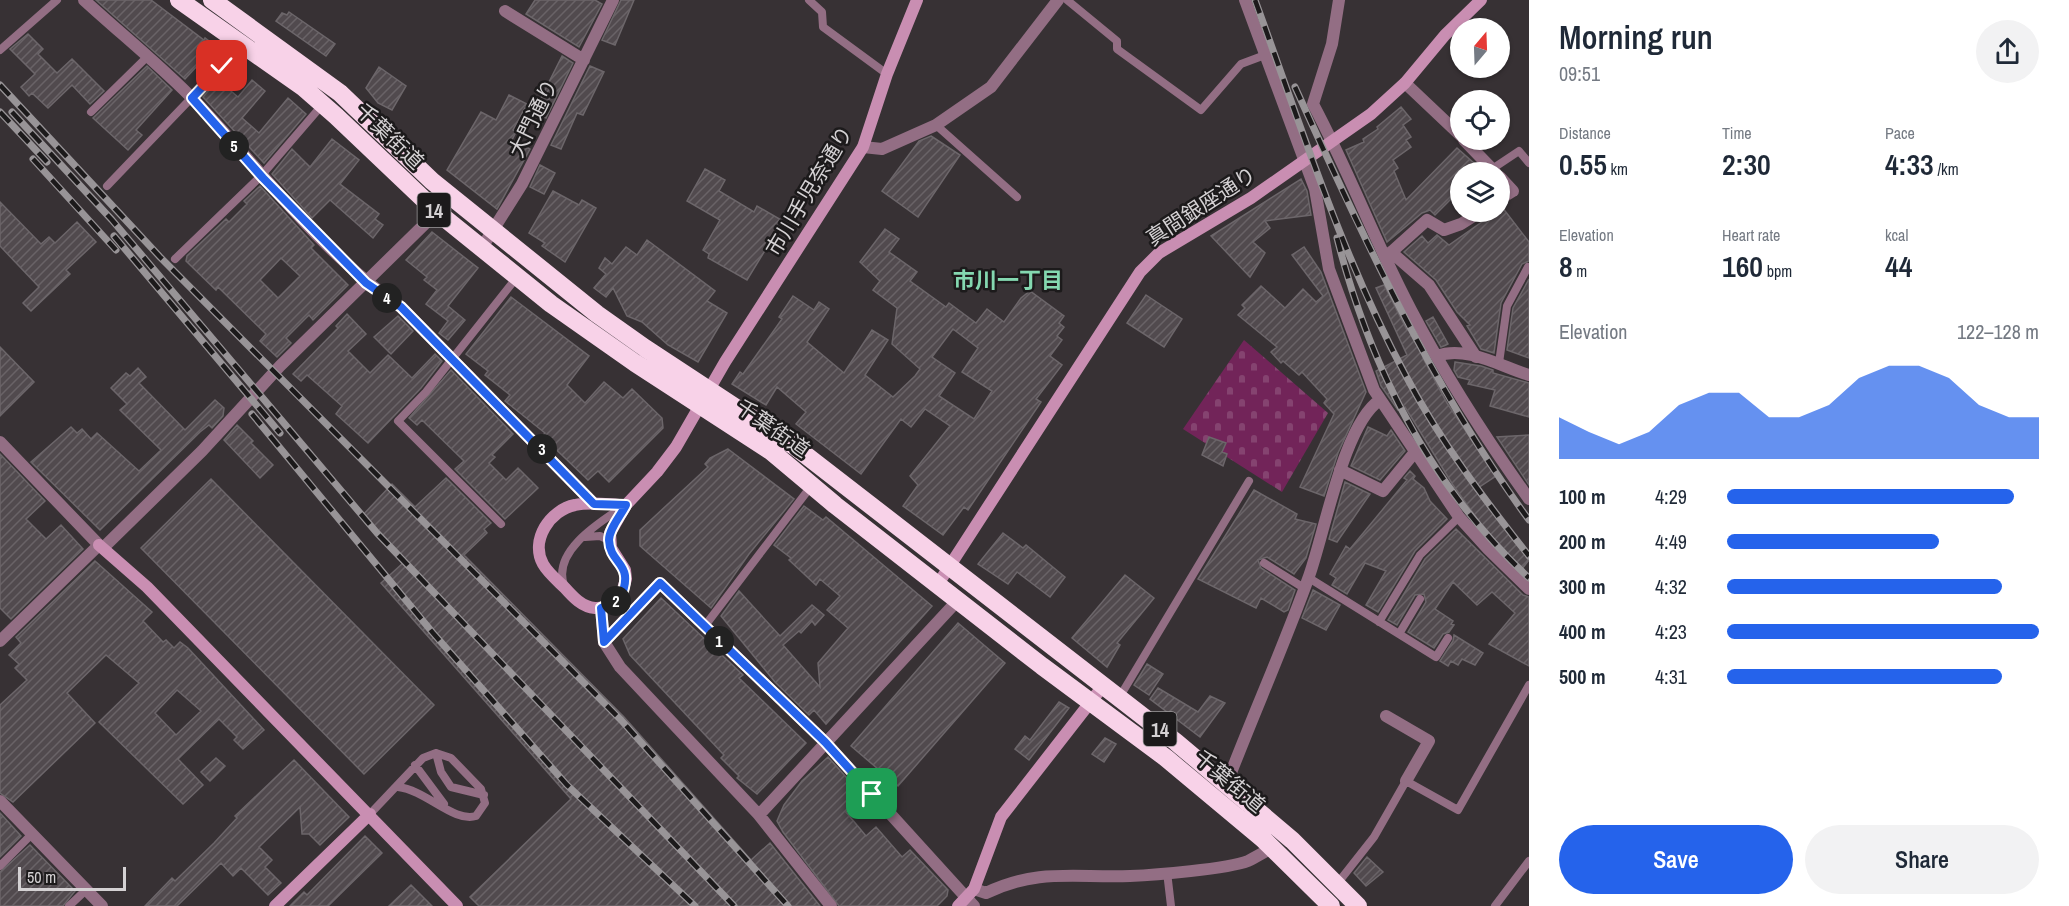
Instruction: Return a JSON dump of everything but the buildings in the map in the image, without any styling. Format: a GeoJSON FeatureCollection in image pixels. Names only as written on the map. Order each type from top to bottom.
{"type":"FeatureCollection","features":[{"type":"Feature","properties":{"kind":"highway","name":"千葉街道"},"geometry":{"type":"LineString","coordinates":[[179,0],[322,104],[437,212],[481,249],[600,340],[772,452],[958,600],[1199,783],[1272,848],[1331,906]]}},
{"type":"Feature","properties":{"kind":"highway","name":"千葉街道"},"geometry":{"type":"LineString","coordinates":[[212,0],[340,93],[432,181],[616,328],[794,446],[1227,783],[1358,906]]}},
{"type":"Feature","properties":{"kind":"street"},"geometry":{"type":"LineString","coordinates":[[84,0],[192,98],[261,176],[366,283],[401,307],[453,357],[594,504]]}},
{"type":"Feature","properties":{"kind":"street","name":"市川手児奈通り"},"geometry":{"type":"LineString","coordinates":[[609,540],[626,505],[667,460],[709,389],[863,147],[887,74],[917,0]]}},
{"type":"Feature","properties":{"kind":"street"},"geometry":{"type":"LineString","coordinates":[[863,147],[882,149],[936,125],[991,87],[1058,0]]}},
{"type":"Feature","properties":{"kind":"street"},"geometry":{"type":"LineString","coordinates":[[1245,0],[1318,200],[1329,268],[1336,290],[1380,400],[1459,517],[1529,589]]}},
{"type":"Feature","properties":{"kind":"street"},"geometry":{"type":"LineString","coordinates":[[1339,0],[1332,44],[1313,104],[1334,142],[1437,357],[1529,499]]}},
{"type":"Feature","properties":{"kind":"street","name":"真間銀座通り"},"geometry":{"type":"LineString","coordinates":[[938,584],[1140,272],[1159,253],[1334,142],[1388,100],[1445,35],[1481,0]]}},
{"type":"Feature","properties":{"kind":"street","name":"大門通り"},"geometry":{"type":"LineString","coordinates":[[481,249],[494,232],[522,184],[611,1]]}},
{"type":"Feature","properties":{"kind":"street"},"geometry":{"type":"LineString","coordinates":[[505,11],[584,60]]}},
{"type":"Feature","properties":{"kind":"street"},"geometry":{"type":"LineString","coordinates":[[1405,83],[1450,126]]}},
{"type":"Feature","properties":{"kind":"street"},"geometry":{"type":"LineString","coordinates":[[1474,150],[1485,162]]}},
{"type":"Feature","properties":{"kind":"street"},"geometry":{"type":"LineString","coordinates":[[0,641],[202,450],[280,366],[437,212]]}},
{"type":"Feature","properties":{"kind":"street"},"geometry":{"type":"LineString","coordinates":[[1388,255],[1427,220],[1444,230],[1464,222]]}},
{"type":"Feature","properties":{"kind":"street"},"geometry":{"type":"LineString","coordinates":[[1388,255],[1429,285],[1476,357]]}},
{"type":"Feature","properties":{"kind":"street"},"geometry":{"type":"LineString","coordinates":[[1437,357],[1452,353],[1476,357],[1529,375]]}},
{"type":"Feature","properties":{"kind":"street"},"geometry":{"type":"LineString","coordinates":[[1227,783],[1306,583],[1340,470],[1366,412],[1380,400]]}},
{"type":"Feature","properties":{"kind":"street"},"geometry":{"type":"LineString","coordinates":[[0,442],[101,547],[147,587],[457,906]]}},
{"type":"Feature","properties":{"kind":"street"},"geometry":{"type":"LineString","coordinates":[[1340,470],[1383,491],[1415,452]]}},
{"type":"Feature","properties":{"kind":"street"},"geometry":{"type":"LineString","coordinates":[[609,540],[611,548],[625,570],[626,579],[620,599],[601,608],[587,606],[565,588],[544,566],[538,553],[539,540],[544,528],[565,508],[594,504],[626,505]]}},
{"type":"Feature","properties":{"kind":"street"},"geometry":{"type":"LineString","coordinates":[[604,642],[660,583],[825,742],[968,900]]}},
{"type":"Feature","properties":{"kind":"street"},"geometry":{"type":"LineString","coordinates":[[759,815],[958,600]]}},
{"type":"Feature","properties":{"kind":"street"},"geometry":{"type":"LineString","coordinates":[[601,608],[604,642],[620,667],[759,815],[831,906]]}},
{"type":"Feature","properties":{"kind":"street"},"geometry":{"type":"LineString","coordinates":[[968,900],[1002,817],[1103,686]]}},
{"type":"Feature","properties":{"kind":"street"},"geometry":{"type":"LineString","coordinates":[[1386,716],[1428,741],[1406,781]]}},
{"type":"Feature","properties":{"kind":"street"},"geometry":{"type":"LineString","coordinates":[[0,801],[102,906]]}},
{"type":"Feature","properties":{"kind":"street"},"geometry":{"type":"LineString","coordinates":[[275,906],[370,814]]}},
{"type":"Feature","properties":{"kind":"street"},"geometry":{"type":"LineString","coordinates":[[968,900],[1006,883],[1040,875],[1131,876],[1167,872],[1246,861],[1272,848]]}},
{"type":"Feature","properties":{"kind":"lane"},"geometry":{"type":"LineString","coordinates":[[0,50],[57,0]]}},
{"type":"Feature","properties":{"kind":"lane"},"geometry":{"type":"LineString","coordinates":[[809,0],[822,12],[823,27],[887,74]]}},
{"type":"Feature","properties":{"kind":"lane"},"geometry":{"type":"LineString","coordinates":[[1067,0],[1117,41],[1117,49],[1201,110],[1241,64],[1265,55]]}},
{"type":"Feature","properties":{"kind":"lane"},"geometry":{"type":"LineString","coordinates":[[107,186],[222,66],[238,42]]}},
{"type":"Feature","properties":{"kind":"lane"},"geometry":{"type":"LineString","coordinates":[[91,112],[147,57]]}},
{"type":"Feature","properties":{"kind":"lane"},"geometry":{"type":"LineString","coordinates":[[175,259],[261,176],[322,104]]}},
{"type":"Feature","properties":{"kind":"lane"},"geometry":{"type":"LineString","coordinates":[[936,125],[1017,197]]}},
{"type":"Feature","properties":{"kind":"lane"},"geometry":{"type":"LineString","coordinates":[[1508,162],[1519,151],[1529,163]]}},
{"type":"Feature","properties":{"kind":"lane"},"geometry":{"type":"LineString","coordinates":[[1499,363],[1507,306],[1528,267]]}},
{"type":"Feature","properties":{"kind":"lane"},"geometry":{"type":"LineString","coordinates":[[501,524],[398,421],[426,392],[518,277]]}},
{"type":"Feature","properties":{"kind":"lane"},"geometry":{"type":"LineString","coordinates":[[1118,698],[1249,481]]}},
{"type":"Feature","properties":{"kind":"lane"},"geometry":{"type":"LineString","coordinates":[[704,627],[812,485]]}},
{"type":"Feature","properties":{"kind":"lane"},"geometry":{"type":"LineString","coordinates":[[565,588],[561,568],[570,550],[626,505]]}},
{"type":"Feature","properties":{"kind":"lane"},"geometry":{"type":"LineString","coordinates":[[1379,622],[1420,555],[1459,517]]}},
{"type":"Feature","properties":{"kind":"lane"},"geometry":{"type":"LineString","coordinates":[[584,537],[600,536],[609,540]]}},
{"type":"Feature","properties":{"kind":"lane"},"geometry":{"type":"LineString","coordinates":[[1264,563],[1379,622],[1436,657],[1448,638]]}},
{"type":"Feature","properties":{"kind":"lane"},"geometry":{"type":"LineString","coordinates":[[1399,634],[1420,599]]}},
{"type":"Feature","properties":{"kind":"lane"},"geometry":{"type":"LineString","coordinates":[[1337,884],[1374,837],[1406,781],[1458,810],[1529,685]]}},
{"type":"Feature","properties":{"kind":"lane"},"geometry":{"type":"LineString","coordinates":[[370,814],[398,787],[401,779],[415,765],[423,758],[436,753],[451,758],[484,795],[482,810],[476,816],[461,817],[419,792],[398,787]]}},
{"type":"Feature","properties":{"kind":"lane"},"geometry":{"type":"LineString","coordinates":[[436,753],[441,772],[451,787],[484,795]]}},
{"type":"Feature","properties":{"kind":"lane"},"geometry":{"type":"LineString","coordinates":[[415,765],[450,811]]}},
{"type":"Feature","properties":{"kind":"lane"},"geometry":{"type":"LineString","coordinates":[[0,866],[32,834]]}},
{"type":"Feature","properties":{"kind":"lane"},"geometry":{"type":"LineString","coordinates":[[1495,906],[1529,861]]}},
{"type":"Feature","properties":{"kind":"lane"},"geometry":{"type":"LineString","coordinates":[[1167,872],[1171,906]]}},
{"type":"Feature","properties":{"kind":"lane"},"geometry":{"type":"LineString","coordinates":[[69,906],[86,890]]}},
{"type":"Feature","properties":{"kind":"green space"},"geometry":{"type":"Polygon","coordinates":[[[1244,340],[1328,413],[1282,492],[1183,429],[1244,340]]]}},
{"type":"Feature","properties":{"kind":"railway"},"geometry":{"type":"LineString","coordinates":[[1255,0],[1342,238],[1383,331],[1419,400],[1448,446],[1529,556]]}},
{"type":"Feature","properties":{"kind":"railway"},"geometry":{"type":"LineString","coordinates":[[0,85],[160,257],[621,720],[788,906]]}},
{"type":"Feature","properties":{"kind":"railway"},"geometry":{"type":"LineString","coordinates":[[1295,87],[1373,255],[1430,364],[1461,417],[1529,520]]}},
{"type":"Feature","properties":{"kind":"railway"},"geometry":{"type":"LineString","coordinates":[[0,112],[47,162]]}},
{"type":"Feature","properties":{"kind":"railway"},"geometry":{"type":"LineString","coordinates":[[12,112],[112,220],[377,533],[734,906]]}},
{"type":"Feature","properties":{"kind":"railway"},"geometry":{"type":"LineString","coordinates":[[33,159],[116,250]]}},
{"type":"Feature","properties":{"kind":"railway"},"geometry":{"type":"LineString","coordinates":[[114,236],[280,433]]}},
{"type":"Feature","properties":{"kind":"railway"},"geometry":{"type":"LineString","coordinates":[[1337,238],[1367,333],[1408,422],[1433,464],[1462,504],[1529,578]]}},
{"type":"Feature","properties":{"kind":"railway"},"geometry":{"type":"LineString","coordinates":[[252,414],[433,633],[567,785],[695,906]]}},
{"type":"Feature","properties":{"kind":"district","name":"市川一丁目"},"geometry":{"type":"Point","coordinates":[1008,280]}},
{"type":"Feature","properties":{"kind":"route"},"geometry":{"type":"LineString","coordinates":[[222,66],[192,98],[263,178],[366,283],[401,307],[453,357],[594,504],[626,505],[610,533],[609,540],[611,548],[625,570],[625,587],[620,599],[601,608],[601,631],[604,642],[660,583],[825,742],[872,794]]}}]}
